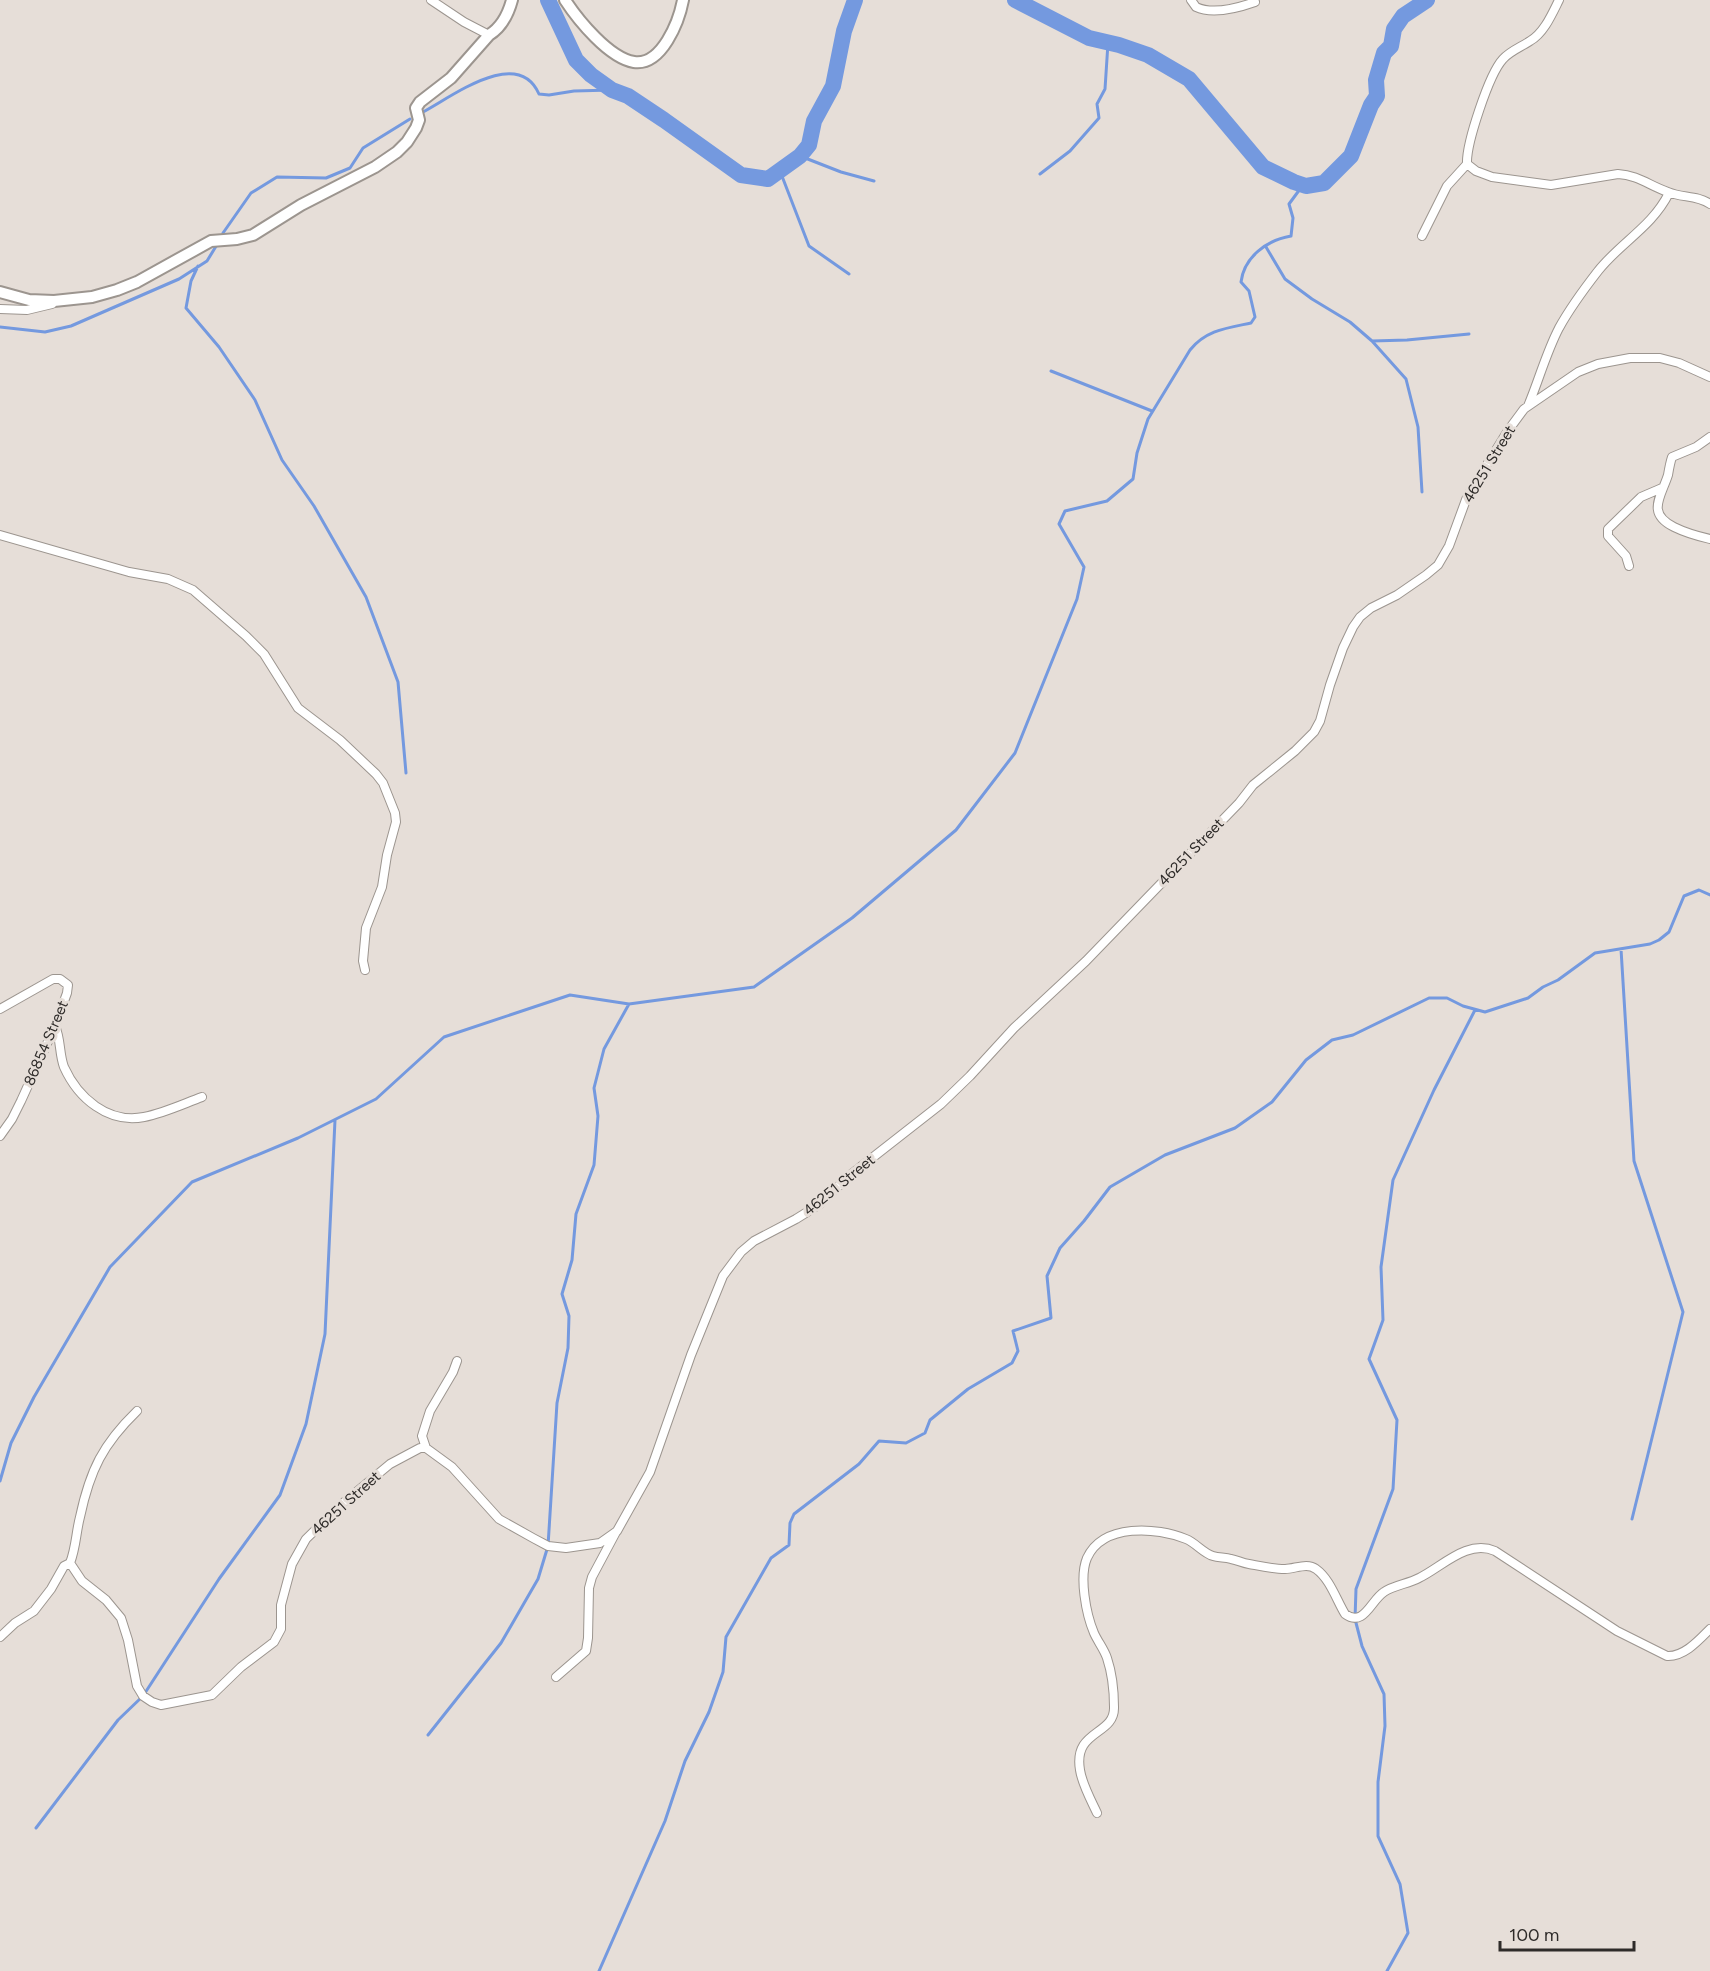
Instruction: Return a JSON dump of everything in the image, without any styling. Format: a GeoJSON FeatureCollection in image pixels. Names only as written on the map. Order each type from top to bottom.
{"type":"FeatureCollection","features":[{"type":"Feature","properties":{"kind":"street"},"geometry":{"type":"LineString","coordinates":[[431,0],[489,35]]}},
{"type":"Feature","properties":{"kind":"street"},"geometry":{"type":"LineString","coordinates":[[0,309],[27,310],[117,290],[187,256],[211,241],[253,235],[301,205],[384,162],[398,152],[413,134],[419,120],[416,108],[420,102],[451,78],[489,35],[502,24],[512,0]]}},
{"type":"Feature","properties":{"kind":"street"},"geometry":{"type":"LineString","coordinates":[[565,0],[600,41],[623,58],[637,63],[653,56],[667,40],[680,14],[683,0]]}},
{"type":"Feature","properties":{"kind":"street"},"geometry":{"type":"LineString","coordinates":[[1191,0],[1196,7],[1213,10],[1255,2]]}},
{"type":"Feature","properties":{"kind":"street"},"geometry":{"type":"LineString","coordinates":[[1559,0],[1537,36],[1511,53],[1497,68],[1473,129],[1466,156],[1467,164],[1476,171],[1502,180],[1551,185],[1618,174],[1629,175],[1669,193],[1700,198],[1710,204]]}},
{"type":"Feature","properties":{"kind":"street"},"geometry":{"type":"LineString","coordinates":[[1422,236],[1447,186],[1467,164]]}},
{"type":"Feature","properties":{"kind":"street"},"geometry":{"type":"LineString","coordinates":[[1527,406],[1558,328],[1578,298],[1599,269],[1654,217],[1669,193]]}},
{"type":"Feature","properties":{"kind":"street"},"geometry":{"type":"LineString","coordinates":[[0,292],[29,300],[66,301]]}},
{"type":"Feature","properties":{"kind":"street","name":"46251 Street"},"geometry":{"type":"LineString","coordinates":[[556,1677],[586,1651],[589,1588],[592,1577],[650,1472],[691,1354],[723,1276],[730,1265],[754,1241],[796,1219],[819,1203],[849,1176],[940,1104],[970,1076],[1014,1028],[1086,961],[1239,803],[1253,785],[1306,740],[1320,721],[1330,685],[1353,627],[1365,612],[1396,595],[1438,565],[1450,542],[1467,497],[1507,432],[1527,406],[1578,372],[1598,364],[1629,358],[1660,358],[1679,363],[1710,377]]}},
{"type":"Feature","properties":{"kind":"street"},"geometry":{"type":"LineString","coordinates":[[1710,437],[1696,447],[1672,457],[1658,505],[1658,513],[1662,521],[1694,536],[1710,539]]}},
{"type":"Feature","properties":{"kind":"street"},"geometry":{"type":"LineString","coordinates":[[1629,566],[1626,556],[1608,536],[1608,529],[1641,497],[1662,488]]}},
{"type":"Feature","properties":{"kind":"street"},"geometry":{"type":"LineString","coordinates":[[0,536],[129,572],[168,579],[193,590],[264,654],[298,708],[340,740],[376,774],[387,793],[396,822],[387,855],[382,887],[366,928],[363,961],[365,970]]}},
{"type":"Feature","properties":{"kind":"street","name":"86854 Street"},"geometry":{"type":"LineString","coordinates":[[0,1009],[53,979],[60,979],[68,985],[55,1026],[12,1119],[0,1136]]}},
{"type":"Feature","properties":{"kind":"street"},"geometry":{"type":"LineString","coordinates":[[55,1026],[63,1064],[73,1083],[84,1098],[100,1109],[120,1116],[142,1117],[202,1097]]}},
{"type":"Feature","properties":{"kind":"street"},"geometry":{"type":"LineString","coordinates":[[457,1361],[434,1403],[422,1436],[426,1448],[452,1467],[499,1520],[548,1546],[566,1548],[600,1543],[617,1531]]}},
{"type":"Feature","properties":{"kind":"street"},"geometry":{"type":"LineString","coordinates":[[0,1637],[15,1623],[34,1611],[51,1589],[64,1566],[70,1563],[75,1551],[82,1504],[93,1471],[103,1449],[118,1429],[137,1411]]}},
{"type":"Feature","properties":{"kind":"street","name":"46251 Street"},"geometry":{"type":"LineString","coordinates":[[70,1563],[82,1581],[106,1600],[121,1618],[127,1634],[136,1686],[143,1696],[161,1705],[203,1698],[218,1691],[241,1667],[274,1642],[278,1636],[281,1629],[281,1605],[292,1564],[306,1539],[343,1503],[390,1464],[414,1451],[426,1448]]}},
{"type":"Feature","properties":{"kind":"street"},"geometry":{"type":"LineString","coordinates":[[1097,1813],[1080,1770],[1080,1755],[1089,1738],[1110,1723],[1113,1718],[1114,1704],[1107,1658],[1092,1627],[1083,1575],[1085,1564],[1092,1550],[1102,1541],[1122,1532],[1146,1531],[1174,1535],[1187,1539],[1214,1556],[1250,1564],[1285,1569],[1309,1565],[1314,1567],[1329,1584],[1349,1618],[1363,1615],[1384,1592],[1420,1578],[1473,1548],[1482,1547],[1495,1551],[1617,1631],[1667,1656],[1672,1657],[1683,1652],[1710,1629]]}},
{"type":"Feature","properties":{"kind":"waterway"},"geometry":{"type":"LineString","coordinates":[[548,0],[576,60],[591,75],[612,90],[628,96],[741,175],[768,179],[800,156],[809,145],[814,121],[833,86],[844,31],[855,0]]}},
{"type":"Feature","properties":{"kind":"waterway"},"geometry":{"type":"LineString","coordinates":[[1015,0],[1089,38],[1148,55],[1189,79],[1263,167],[1306,186],[1324,183],[1351,156],[1371,105],[1377,96],[1376,80],[1384,53],[1391,46],[1394,29],[1403,16],[1427,0]]}},
{"type":"Feature","properties":{"kind":"waterway"},"geometry":{"type":"LineString","coordinates":[[1040,174],[1070,151],[1099,118],[1097,104],[1105,89],[1108,43]]}},
{"type":"Feature","properties":{"kind":"waterway"},"geometry":{"type":"LineString","coordinates":[[423,112],[467,87],[501,74],[516,74],[529,80],[539,94],[612,90]]}},
{"type":"Feature","properties":{"kind":"waterway"},"geometry":{"type":"LineString","coordinates":[[223,233],[251,193],[277,177],[326,178],[350,168],[363,148],[410,119]]}},
{"type":"Feature","properties":{"kind":"waterway"},"geometry":{"type":"LineString","coordinates":[[800,156],[841,172],[874,181]]}},
{"type":"Feature","properties":{"kind":"waterway"},"geometry":{"type":"LineString","coordinates":[[780,171],[809,246],[849,274]]}},
{"type":"Feature","properties":{"kind":"waterway"},"geometry":{"type":"LineString","coordinates":[[0,1481],[11,1443],[34,1397],[110,1267],[192,1182],[298,1138],[376,1099],[444,1037],[570,995],[629,1004],[754,987],[852,918],[956,830],[1015,753],[1077,599],[1084,567],[1059,524],[1065,511],[1107,501],[1133,479],[1137,453],[1148,419],[1190,350],[1210,334],[1225,328],[1251,323],[1255,317],[1249,291],[1241,282],[1243,273],[1258,251],[1273,241],[1291,236],[1293,218],[1289,204],[1303,185]]}},
{"type":"Feature","properties":{"kind":"waterway"},"geometry":{"type":"LineString","coordinates":[[0,327],[45,332],[71,326],[179,279],[207,261],[218,243]]}},
{"type":"Feature","properties":{"kind":"waterway"},"geometry":{"type":"LineString","coordinates":[[1266,247],[1285,279],[1350,322],[1372,341],[1406,379],[1418,427],[1422,492]]}},
{"type":"Feature","properties":{"kind":"waterway"},"geometry":{"type":"LineString","coordinates":[[198,266],[191,281],[186,308],[219,347],[255,400],[282,460],[314,506],[366,597],[398,682],[406,773]]}},
{"type":"Feature","properties":{"kind":"waterway"},"geometry":{"type":"LineString","coordinates":[[1372,341],[1469,334]]}},
{"type":"Feature","properties":{"kind":"waterway"},"geometry":{"type":"LineString","coordinates":[[1051,371],[1152,411]]}},
{"type":"Feature","properties":{"kind":"waterway"},"geometry":{"type":"LineString","coordinates":[[599,1971],[665,1821],[685,1761],[709,1712],[723,1672],[726,1637],[771,1558],[789,1545],[790,1523],[794,1514],[859,1464],[879,1441],[906,1443],[925,1433],[930,1420],[968,1389],[1012,1363],[1018,1351],[1013,1331],[1051,1318],[1047,1276],[1060,1248],[1110,1187],[1165,1155],[1235,1128],[1272,1102],[1306,1060],[1332,1040],[1353,1035],[1429,998],[1447,998],[1463,1006],[1485,1012],[1528,998],[1595,953],[1650,944],[1659,940],[1669,932],[1684,896],[1699,890],[1710,895]]}},
{"type":"Feature","properties":{"kind":"waterway"},"geometry":{"type":"LineString","coordinates":[[1621,949],[1634,1161],[1683,1312],[1632,1519]]}},
{"type":"Feature","properties":{"kind":"waterway"},"geometry":{"type":"LineString","coordinates":[[428,1735],[501,1643],[538,1579],[548,1546],[557,1403],[568,1348],[569,1316],[562,1294],[572,1260],[576,1214],[594,1165],[598,1116],[594,1088],[604,1049],[629,1004]]}},
{"type":"Feature","properties":{"kind":"waterway"},"geometry":{"type":"LineString","coordinates":[[1387,1971],[1408,1933],[1400,1884],[1378,1836],[1378,1782],[1385,1726],[1384,1694],[1362,1646],[1355,1619],[1356,1589],[1393,1489],[1397,1420],[1369,1359],[1383,1320],[1381,1267],[1393,1180],[1434,1090],[1475,1010]]}},
{"type":"Feature","properties":{"kind":"waterway"},"geometry":{"type":"LineString","coordinates":[[36,1828],[118,1720],[143,1696],[219,1579],[280,1495],[306,1424],[325,1334],[335,1120]]}}]}
